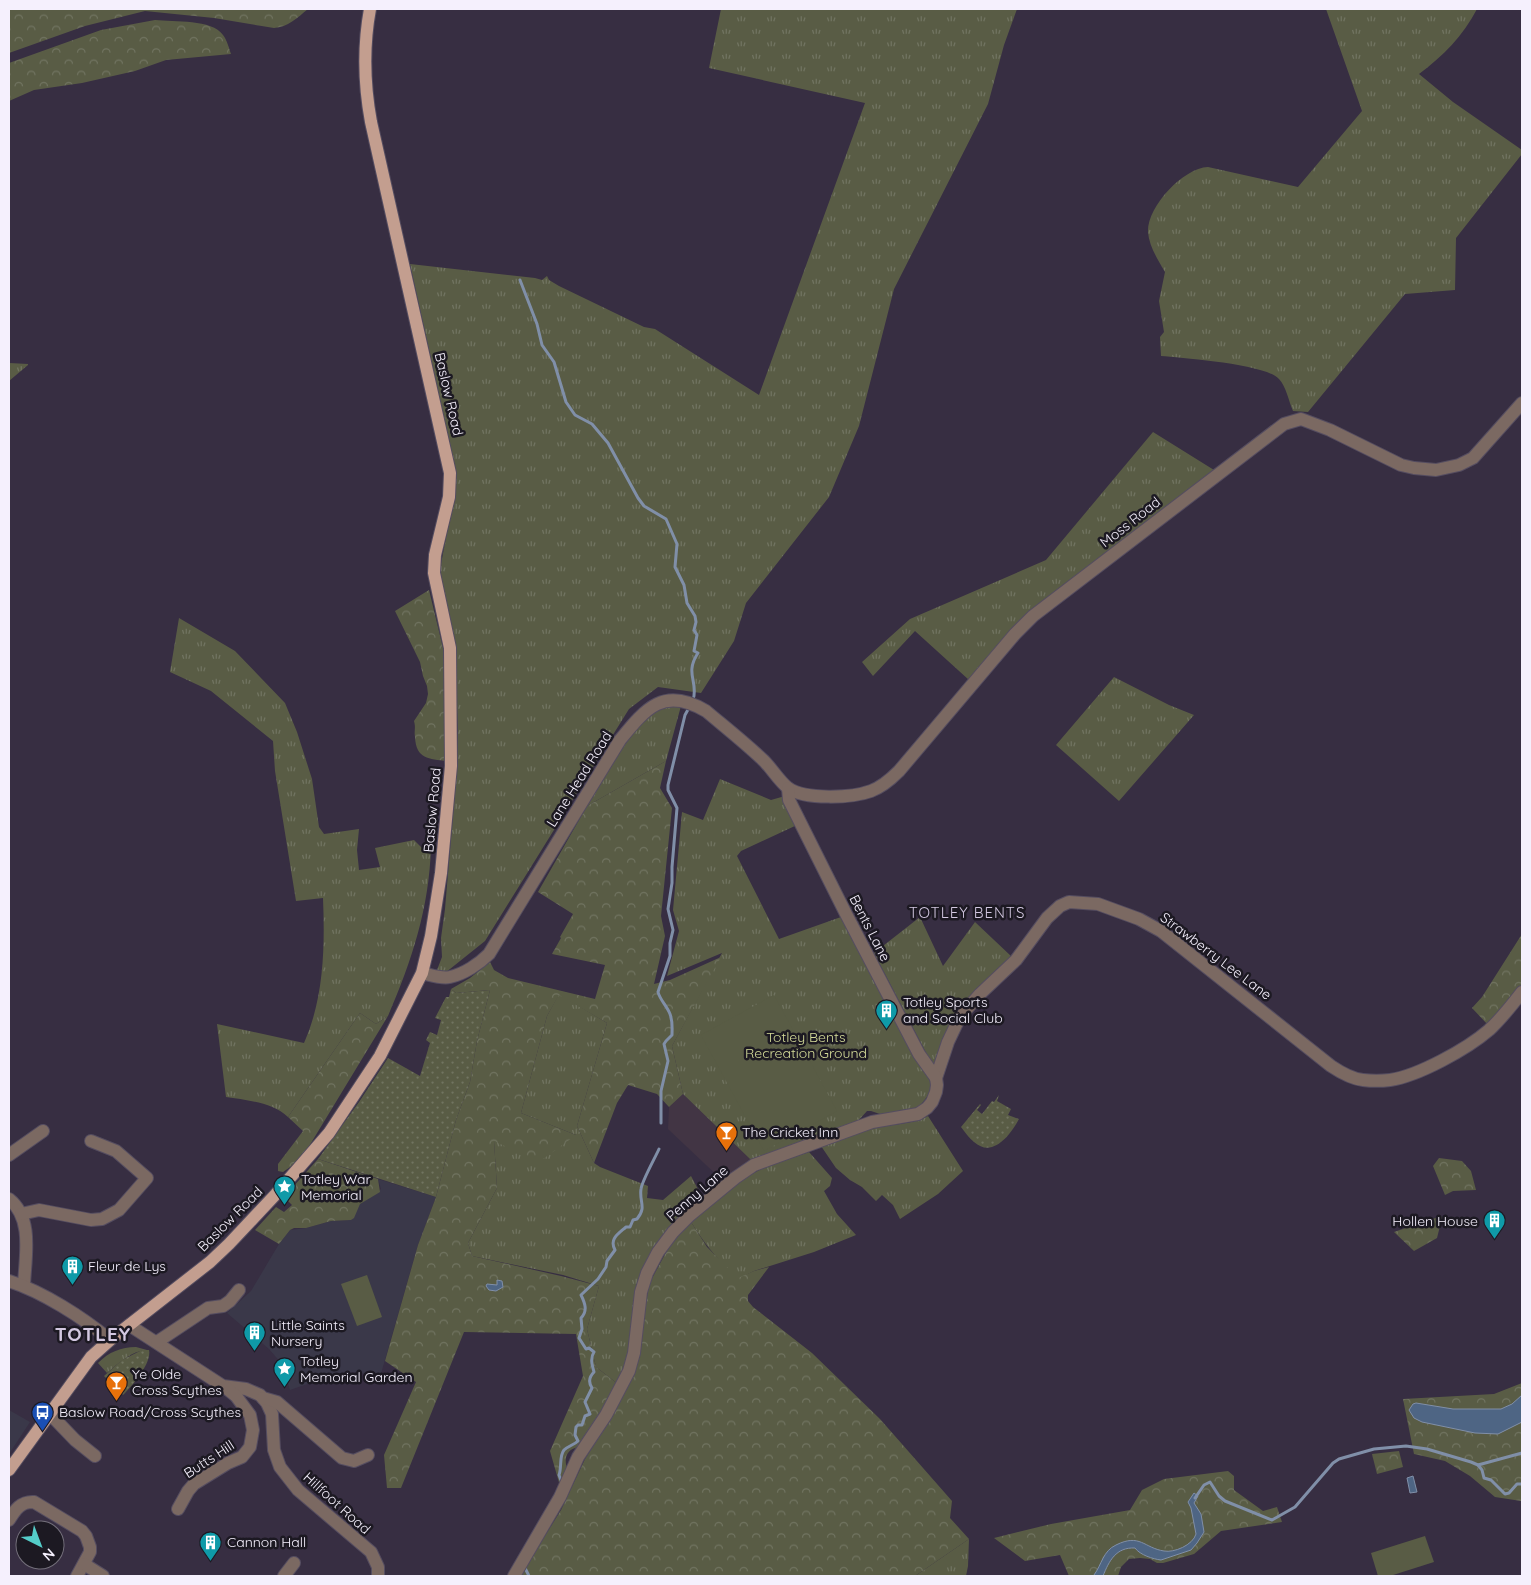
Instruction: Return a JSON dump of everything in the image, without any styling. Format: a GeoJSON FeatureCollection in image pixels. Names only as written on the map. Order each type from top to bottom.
{"type":"FeatureCollection","features":[{"type":"Feature","properties":{"kind":"main road","name":"Baslow Road"},"geometry":{"type":"LineString","coordinates":[[9,1470],[86,1364],[110,1340],[210,1262],[229,1244],[270,1201],[329,1133],[380,1056],[422,974],[431,936],[441,872],[451,766],[450,648],[434,573],[435,555],[449,497],[450,473],[370,116],[364,61],[370,9]]}},
{"type":"Feature","properties":{"kind":"street","name":"Moss Road"},"geometry":{"type":"LineString","coordinates":[[788,788],[808,794],[832,797],[865,793],[888,781],[899,771],[1014,634],[1033,616],[1284,424],[1301,418],[1401,465],[1436,470],[1459,465],[1473,458],[1522,403]]}},
{"type":"Feature","properties":{"kind":"street","name":"Lane Head Road"},"geometry":{"type":"LineString","coordinates":[[422,974],[451,977],[464,972],[490,954],[620,740],[639,718],[656,704],[671,700],[706,711],[762,759],[788,788]]}},
{"type":"Feature","properties":{"kind":"street","name":"Bents Lane"},"geometry":{"type":"LineString","coordinates":[[788,788],[789,800],[846,914],[920,1054],[936,1078]]}},
{"type":"Feature","properties":{"kind":"street","name":"Strawberry Lee Lane"},"geometry":{"type":"LineString","coordinates":[[936,1078],[948,1042],[966,1010],[1016,960],[1047,918],[1060,906],[1068,902],[1098,904],[1138,919],[1161,931],[1331,1066],[1362,1080],[1388,1081],[1434,1064],[1456,1052],[1489,1030],[1522,992]]}},
{"type":"Feature","properties":{"kind":"street","name":"Penny Lane"},"geometry":{"type":"LineString","coordinates":[[514,1576],[560,1497],[578,1457],[606,1415],[629,1370],[634,1353],[641,1292],[650,1265],[665,1242],[690,1215],[754,1165],[872,1122],[912,1116],[922,1112],[932,1102],[937,1085],[936,1078]]}},
{"type":"Feature","properties":{"kind":"street"},"geometry":{"type":"LineString","coordinates":[[9,1155],[43,1131]]}},
{"type":"Feature","properties":{"kind":"street"},"geometry":{"type":"LineString","coordinates":[[22,1214],[39,1210],[96,1220],[108,1217],[119,1210],[147,1178],[116,1151],[92,1141]]}},
{"type":"Feature","properties":{"kind":"street"},"geometry":{"type":"LineString","coordinates":[[9,1198],[22,1214],[26,1230],[24,1286]]}},
{"type":"Feature","properties":{"kind":"street"},"geometry":{"type":"LineString","coordinates":[[9,1281],[24,1286],[88,1322],[110,1340]]}},
{"type":"Feature","properties":{"kind":"street"},"geometry":{"type":"LineString","coordinates":[[157,1342],[208,1308],[223,1306],[239,1290]]}},
{"type":"Feature","properties":{"kind":"street"},"geometry":{"type":"LineString","coordinates":[[129,1325],[223,1386],[246,1390],[277,1402],[342,1458],[354,1461],[368,1455]]}},
{"type":"Feature","properties":{"kind":"street","name":"Butts Hill"},"geometry":{"type":"LineString","coordinates":[[178,1508],[194,1484],[228,1462],[242,1457],[250,1447],[253,1430],[250,1415],[236,1396],[223,1386]]}},
{"type":"Feature","properties":{"kind":"street","name":"Hillfoot Road"},"geometry":{"type":"LineString","coordinates":[[263,1398],[272,1414],[274,1450],[280,1468],[298,1490],[371,1552],[378,1567],[378,1576]]}},
{"type":"Feature","properties":{"kind":"street"},"geometry":{"type":"LineString","coordinates":[[50,1414],[95,1456]]}},
{"type":"Feature","properties":{"kind":"street"},"geometry":{"type":"LineString","coordinates":[[9,1520],[22,1504],[30,1501],[38,1503],[86,1536],[90,1547],[88,1557],[77,1576]]}},
{"type":"Feature","properties":{"kind":"street"},"geometry":{"type":"LineString","coordinates":[[284,1576],[294,1563]]}},
{"type":"Feature","properties":{"kind":"street"},"geometry":{"type":"LineString","coordinates":[[84,1564],[103,1576]]}},
{"type":"Feature","properties":{"kind":"shaded area"},"geometry":{"type":"Polygon","coordinates":[[[683,1094],[751,1160],[723,1181],[668,1129],[669,1107],[683,1094]]]}},
{"type":"Feature","properties":{"kind":"shaded area"},"geometry":{"type":"Polygon","coordinates":[[[378,1179],[436,1197],[418,1245],[380,1377],[356,1372],[339,1373],[290,1390],[282,1364],[269,1349],[227,1313],[251,1291],[279,1244],[290,1230],[331,1221],[351,1220],[360,1204],[381,1189],[378,1179]]]}},
{"type":"Feature","properties":{"kind":"shaded area"},"geometry":{"type":"Polygon","coordinates":[[[9,1410],[30,1422],[9,1454],[9,1410]]]}},
{"type":"Feature","properties":{"kind":"green space"},"geometry":{"type":"Polygon","coordinates":[[[9,9],[308,9],[288,24],[274,28],[214,18],[145,11],[85,26],[9,53],[9,9]]]}},
{"type":"Feature","properties":{"kind":"green space"},"geometry":{"type":"Polygon","coordinates":[[[721,9],[1017,9],[1004,45],[988,104],[894,289],[859,426],[829,497],[746,603],[734,641],[701,693],[658,687],[629,709],[485,941],[445,973],[437,970],[442,957],[441,938],[456,779],[458,731],[455,658],[440,569],[455,491],[456,472],[410,264],[542,280],[547,276],[549,280],[559,286],[644,327],[655,329],[759,395],[865,103],[709,68],[721,9]]]}},
{"type":"Feature","properties":{"kind":"green space"},"geometry":{"type":"Polygon","coordinates":[[[1326,9],[1477,9],[1452,45],[1419,74],[1453,102],[1522,150],[1522,154],[1456,238],[1455,290],[1405,294],[1308,412],[1293,411],[1279,379],[1258,369],[1205,360],[1161,356],[1160,337],[1164,332],[1159,301],[1165,272],[1152,248],[1148,232],[1153,211],[1168,190],[1188,174],[1198,169],[1208,167],[1298,187],[1362,111],[1326,9]]]}},
{"type":"Feature","properties":{"kind":"green space"},"geometry":{"type":"Polygon","coordinates":[[[155,20],[192,22],[210,26],[223,35],[231,54],[166,60],[135,71],[82,83],[34,90],[9,101],[9,63],[101,30],[155,20]]]}},
{"type":"Feature","properties":{"kind":"green space"},"geometry":{"type":"Polygon","coordinates":[[[9,363],[28,364],[28,365],[9,381],[9,363]]]}},
{"type":"Feature","properties":{"kind":"green space"},"geometry":{"type":"Polygon","coordinates":[[[1153,432],[1214,470],[1081,572],[969,680],[915,631],[873,676],[862,662],[910,619],[1046,560],[1153,432]]]}},
{"type":"Feature","properties":{"kind":"green space"},"geometry":{"type":"Polygon","coordinates":[[[429,590],[443,648],[447,761],[429,758],[418,750],[414,721],[426,703],[427,686],[420,662],[395,611],[429,590]]]}},
{"type":"Feature","properties":{"kind":"green space"},"geometry":{"type":"Polygon","coordinates":[[[179,618],[235,651],[285,703],[297,732],[312,779],[319,827],[324,834],[359,829],[357,850],[359,870],[380,867],[375,848],[414,840],[422,848],[431,847],[427,892],[418,934],[405,975],[388,1016],[376,1024],[360,1013],[288,1117],[282,1112],[266,1105],[226,1097],[217,1024],[304,1043],[316,1008],[322,972],[323,898],[296,901],[275,771],[273,741],[211,691],[170,672],[179,618]]]}},
{"type":"Feature","properties":{"kind":"green space"},"geometry":{"type":"Polygon","coordinates":[[[1114,677],[1169,705],[1194,715],[1119,801],[1056,745],[1114,677]]]}},
{"type":"Feature","properties":{"kind":"green space"},"geometry":{"type":"Polygon","coordinates":[[[681,706],[666,761],[587,806],[630,736],[651,713],[665,707],[681,706]]]}},
{"type":"Feature","properties":{"kind":"green space"},"geometry":{"type":"Polygon","coordinates":[[[666,761],[660,788],[672,808],[661,916],[665,936],[654,984],[670,980],[721,957],[672,1046],[683,1094],[669,1107],[657,1094],[628,1085],[617,1103],[594,1163],[577,1126],[607,1023],[559,995],[547,1016],[521,1113],[576,1135],[539,1162],[494,1141],[497,1188],[468,1243],[472,1256],[599,1286],[587,1329],[596,1367],[618,1384],[579,1447],[568,1452],[566,1462],[568,1471],[560,1486],[550,1451],[583,1376],[576,1334],[464,1332],[401,1488],[387,1488],[384,1455],[416,1382],[385,1361],[418,1245],[436,1197],[456,1120],[470,1082],[477,1041],[490,990],[456,993],[451,989],[470,978],[490,962],[494,970],[508,978],[595,999],[605,965],[552,954],[573,914],[538,892],[587,806],[666,761]]]}},
{"type":"Feature","properties":{"kind":"green space","name":"Totley Bents Recreation Ground"},"geometry":{"type":"Polygon","coordinates":[[[720,779],[771,800],[785,796],[797,825],[741,851],[737,856],[779,939],[841,917],[930,1079],[930,1093],[919,1107],[883,1115],[867,1111],[858,1121],[751,1160],[683,1094],[672,1046],[722,953],[667,976],[679,931],[673,910],[682,812],[703,820],[720,779]]]}},
{"type":"Feature","properties":{"kind":"green space"},"geometry":{"type":"Polygon","coordinates":[[[920,917],[943,966],[975,922],[1012,957],[953,1017],[933,1066],[874,953],[920,917]]]}},
{"type":"Feature","properties":{"kind":"green space"},"geometry":{"type":"Polygon","coordinates":[[[1522,934],[1522,985],[1488,1025],[1472,1008],[1482,997],[1522,934]]]}},
{"type":"Feature","properties":{"kind":"green space"},"geometry":{"type":"Polygon","coordinates":[[[451,989],[456,993],[490,990],[477,1041],[470,1082],[456,1120],[436,1197],[318,1159],[388,1058],[420,1076],[430,1043],[426,1040],[430,1032],[437,1035],[441,1020],[435,1018],[446,997],[449,997],[451,989]]]}},
{"type":"Feature","properties":{"kind":"green space"},"geometry":{"type":"Polygon","coordinates":[[[559,994],[607,1023],[577,1126],[594,1163],[648,1186],[647,1198],[663,1200],[691,1176],[701,1195],[700,1200],[657,1244],[628,1361],[618,1384],[596,1367],[587,1329],[599,1286],[563,1275],[472,1256],[468,1243],[497,1188],[494,1141],[576,1135],[521,1113],[547,1016],[559,994]]]}},
{"type":"Feature","properties":{"kind":"green space"},"geometry":{"type":"Polygon","coordinates":[[[774,995],[837,1111],[764,1151],[701,1035],[774,995]]]}},
{"type":"Feature","properties":{"kind":"green space"},"geometry":{"type":"Polygon","coordinates":[[[360,1013],[376,1024],[388,1016],[308,1148],[293,1165],[283,1172],[278,1171],[278,1164],[303,1131],[288,1117],[360,1013]]]}},
{"type":"Feature","properties":{"kind":"green space"},"geometry":{"type":"Polygon","coordinates":[[[999,1095],[997,1101],[1011,1109],[1008,1115],[1019,1119],[1001,1143],[988,1148],[981,1147],[961,1127],[980,1104],[977,1110],[982,1114],[999,1095]]]}},
{"type":"Feature","properties":{"kind":"green space"},"geometry":{"type":"Polygon","coordinates":[[[928,1116],[963,1171],[938,1194],[900,1219],[893,1205],[882,1195],[876,1201],[862,1187],[836,1168],[821,1146],[864,1129],[912,1122],[928,1116]]]}},
{"type":"Feature","properties":{"kind":"green space"},"geometry":{"type":"Polygon","coordinates":[[[809,1152],[832,1178],[830,1186],[824,1191],[837,1214],[856,1235],[814,1252],[754,1271],[738,1279],[713,1252],[691,1222],[736,1183],[763,1168],[809,1152]]]}},
{"type":"Feature","properties":{"kind":"green space"},"geometry":{"type":"Polygon","coordinates":[[[1439,1158],[1462,1161],[1471,1171],[1476,1190],[1453,1191],[1445,1195],[1433,1166],[1439,1158]]]}},
{"type":"Feature","properties":{"kind":"green space"},"geometry":{"type":"Polygon","coordinates":[[[318,1159],[378,1179],[380,1192],[360,1204],[354,1218],[351,1220],[331,1221],[306,1228],[294,1228],[290,1230],[279,1244],[255,1230],[276,1207],[284,1212],[292,1205],[284,1197],[318,1159]]]}},
{"type":"Feature","properties":{"kind":"green space"},"geometry":{"type":"Polygon","coordinates":[[[1441,1216],[1437,1238],[1414,1251],[1394,1232],[1441,1216]]]}},
{"type":"Feature","properties":{"kind":"green space"},"geometry":{"type":"Polygon","coordinates":[[[691,1222],[707,1247],[738,1278],[769,1267],[748,1295],[748,1301],[753,1307],[812,1353],[880,1419],[952,1501],[950,1518],[969,1539],[915,1576],[520,1576],[561,1510],[585,1459],[615,1411],[637,1362],[649,1284],[670,1245],[691,1222]]]}},
{"type":"Feature","properties":{"kind":"green space"},"geometry":{"type":"Polygon","coordinates":[[[367,1275],[382,1317],[357,1326],[341,1284],[367,1275]]]}},
{"type":"Feature","properties":{"kind":"green space"},"geometry":{"type":"Polygon","coordinates":[[[136,1347],[147,1350],[130,1355],[107,1373],[98,1363],[115,1351],[136,1347]]]}},
{"type":"Feature","properties":{"kind":"green space"},"geometry":{"type":"Polygon","coordinates":[[[142,1350],[149,1350],[147,1361],[140,1374],[123,1395],[104,1376],[122,1360],[142,1350]]]}},
{"type":"Feature","properties":{"kind":"green space"},"geometry":{"type":"Polygon","coordinates":[[[1522,1383],[1521,1501],[1495,1497],[1470,1476],[1445,1461],[1414,1454],[1403,1399],[1494,1394],[1522,1383]]]}},
{"type":"Feature","properties":{"kind":"green space"},"geometry":{"type":"Polygon","coordinates":[[[1399,1451],[1403,1467],[1377,1474],[1372,1454],[1399,1451]]]}},
{"type":"Feature","properties":{"kind":"green space"},"geometry":{"type":"Polygon","coordinates":[[[1228,1471],[1234,1476],[1234,1490],[1263,1511],[1277,1507],[1282,1522],[1221,1531],[1194,1554],[1163,1563],[1157,1563],[1150,1559],[1129,1559],[1121,1567],[1118,1576],[1069,1576],[1060,1555],[1025,1561],[994,1538],[1051,1524],[1130,1510],[1142,1490],[1164,1479],[1228,1471]]]}},
{"type":"Feature","properties":{"kind":"green space"},"geometry":{"type":"Polygon","coordinates":[[[1425,1536],[1434,1562],[1390,1576],[1378,1576],[1371,1553],[1425,1536]]]}},
{"type":"Feature","properties":{"kind":"green space"},"geometry":{"type":"Polygon","coordinates":[[[969,1539],[966,1576],[915,1576],[969,1539]]]}},
{"type":"Feature","properties":{"kind":"water"},"geometry":{"type":"Polygon","coordinates":[[[497,1280],[502,1281],[503,1287],[496,1291],[489,1290],[486,1286],[487,1284],[497,1285],[497,1280]]]}},
{"type":"Feature","properties":{"kind":"water"},"geometry":{"type":"Polygon","coordinates":[[[1522,1395],[1522,1422],[1498,1434],[1475,1433],[1422,1422],[1414,1418],[1409,1410],[1416,1403],[1453,1409],[1501,1409],[1512,1404],[1522,1395]]]}},
{"type":"Feature","properties":{"kind":"water"},"geometry":{"type":"Polygon","coordinates":[[[1413,1476],[1417,1492],[1410,1493],[1407,1478],[1413,1476]]]}},
{"type":"Feature","properties":{"kind":"water"},"geometry":{"type":"Polygon","coordinates":[[[1194,1493],[1198,1496],[1194,1503],[1201,1514],[1204,1532],[1191,1550],[1161,1560],[1143,1555],[1135,1548],[1128,1548],[1114,1556],[1103,1576],[1094,1575],[1108,1551],[1124,1542],[1131,1540],[1142,1542],[1157,1549],[1173,1551],[1191,1542],[1196,1534],[1188,1502],[1194,1493]]]}},
{"type":"Feature","properties":{"kind":"waterway"},"geometry":{"type":"LineString","coordinates":[[520,280],[537,324],[542,345],[554,362],[566,402],[575,415],[592,424],[608,443],[638,498],[644,506],[666,519],[677,544],[675,567],[684,585],[687,603],[695,616],[696,622],[694,630],[697,635],[694,651],[698,653],[692,667],[693,700]]}},
{"type":"Feature","properties":{"kind":"waterway"},"geometry":{"type":"LineString","coordinates":[[661,1123],[661,1091],[668,1061],[664,1044],[672,1035],[672,1020],[658,992],[670,956],[673,930],[668,909],[672,883],[677,808],[668,790],[668,785],[685,715],[690,706]]}},
{"type":"Feature","properties":{"kind":"waterway"},"geometry":{"type":"LineString","coordinates":[[562,1483],[559,1475],[562,1452],[578,1441],[575,1435],[576,1427],[582,1425],[585,1416],[590,1414],[585,1402],[592,1388],[590,1380],[594,1372],[592,1364],[594,1352],[589,1348],[586,1349],[579,1338],[582,1329],[581,1318],[585,1310],[585,1304],[581,1295],[598,1279],[606,1267],[607,1261],[615,1250],[613,1243],[617,1234],[626,1227],[630,1227],[633,1220],[637,1219],[640,1215],[642,1211],[642,1185],[659,1149]]}},
{"type":"Feature","properties":{"kind":"waterway"},"geometry":{"type":"LineString","coordinates":[[1195,1498],[1204,1485],[1210,1482],[1219,1496],[1225,1501],[1272,1520],[1295,1507],[1333,1463],[1339,1459],[1374,1449],[1406,1446],[1427,1449],[1478,1465],[1522,1453]]}},
{"type":"Feature","properties":{"kind":"waterway"},"geometry":{"type":"LineString","coordinates":[[1478,1465],[1482,1470],[1484,1478],[1491,1480],[1505,1494],[1509,1493],[1517,1484],[1522,1484]]}},
{"type":"Feature","properties":{"kind":"waterway"},"geometry":{"type":"LineString","coordinates":[[525,1568],[529,1576]]}},
{"type":"Feature","properties":{"kind":"place","name":"Totley Sports and Social Club"},"geometry":{"type":"Point","coordinates":[887,1029]}},
{"type":"Feature","properties":{"kind":"place","name":"The Cricket Inn"},"geometry":{"type":"Point","coordinates":[726,1151]}},
{"type":"Feature","properties":{"kind":"place","name":"Totley War Memorial"},"geometry":{"type":"Point","coordinates":[285,1206]}},
{"type":"Feature","properties":{"kind":"place","name":"Hollen House"},"geometry":{"type":"Point","coordinates":[1494,1240]}},
{"type":"Feature","properties":{"kind":"place","name":"Fleur de Lys"},"geometry":{"type":"Point","coordinates":[72,1285]}},
{"type":"Feature","properties":{"kind":"place","name":"Little Saints Nursery"},"geometry":{"type":"Point","coordinates":[255,1352]}},
{"type":"Feature","properties":{"kind":"place","name":"Totley Memorial Garden"},"geometry":{"type":"Point","coordinates":[284,1388]}},
{"type":"Feature","properties":{"kind":"place","name":"Ye Olde Cross Scythes"},"geometry":{"type":"Point","coordinates":[116,1401]}},
{"type":"Feature","properties":{"kind":"place","name":"Baslow Road/Cross Scythes"},"geometry":{"type":"Point","coordinates":[43,1431]}},
{"type":"Feature","properties":{"kind":"place","name":"Cannon Hall"},"geometry":{"type":"Point","coordinates":[211,1561]}},
{"type":"Feature","properties":{"kind":"district","name":"TOTLEY BENTS"},"geometry":{"type":"Point","coordinates":[967,912]}},
{"type":"Feature","properties":{"kind":"district","name":"TOTLEY"},"geometry":{"type":"Point","coordinates":[93,1334]}}]}
